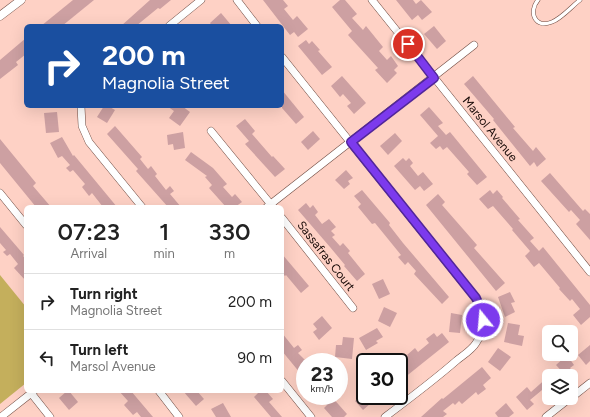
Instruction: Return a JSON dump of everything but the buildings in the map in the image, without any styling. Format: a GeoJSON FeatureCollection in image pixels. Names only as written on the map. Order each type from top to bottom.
{"type":"FeatureCollection","features":[{"type":"Feature","properties":{"kind":"street"},"geometry":{"type":"LineString","coordinates":[[0,16],[21,0]]}},
{"type":"Feature","properties":{"kind":"street"},"geometry":{"type":"LineString","coordinates":[[172,24],[202,0]]}},
{"type":"Feature","properties":{"kind":"street"},"geometry":{"type":"LineString","coordinates":[[237,0],[256,24]]}},
{"type":"Feature","properties":{"kind":"street","name":"Marsol Avenue"},"geometry":{"type":"LineString","coordinates":[[372,0],[590,272]]}},
{"type":"Feature","properties":{"kind":"street"},"geometry":{"type":"LineString","coordinates":[[271,205],[474,45]]}},
{"type":"Feature","properties":{"kind":"street"},"geometry":{"type":"LineString","coordinates":[[284,58],[476,298],[481,309],[483,320],[480,336],[476,344],[442,373],[385,417]]}},
{"type":"Feature","properties":{"kind":"street"},"geometry":{"type":"LineString","coordinates":[[81,108],[82,126],[89,142],[140,205]]}},
{"type":"Feature","properties":{"kind":"street"},"geometry":{"type":"LineString","coordinates":[[211,131],[269,205]]}},
{"type":"Feature","properties":{"kind":"street"},"geometry":{"type":"LineString","coordinates":[[0,193],[24,223]]}},
{"type":"Feature","properties":{"kind":"street","name":"Sassafras Court"},"geometry":{"type":"LineString","coordinates":[[284,221],[353,308]]}},
{"type":"Feature","properties":{"kind":"street"},"geometry":{"type":"LineString","coordinates":[[284,383],[311,417]]}},
{"type":"Feature","properties":{"kind":"street"},"geometry":{"type":"LineString","coordinates":[[578,392],[590,383]]}},
{"type":"Feature","properties":{"kind":"street"},"geometry":{"type":"LineString","coordinates":[[1,417],[31,393]]}},
{"type":"Feature","properties":{"kind":"street"},"geometry":{"type":"LineString","coordinates":[[33,393],[50,417]]}},
{"type":"Feature","properties":{"kind":"street"},"geometry":{"type":"LineString","coordinates":[[161,393],[179,417]]}},
{"type":"Feature","properties":{"kind":"street"},"geometry":{"type":"LineString","coordinates":[[546,417],[562,405]]}},
{"type":"Feature","properties":{"kind":"lane"},"geometry":{"type":"LineString","coordinates":[[538,0],[534,6],[534,17],[543,23],[554,21],[580,0]]}},
{"type":"Feature","properties":{"kind":"shaded area"},"geometry":{"type":"Polygon","coordinates":[[[0,275],[24,305],[24,385],[0,404],[0,275]]]}},
{"type":"Feature","properties":{"kind":"route"},"geometry":{"type":"LineString","coordinates":[[408,44],[434,78],[351,142],[476,298],[481,309],[483,320]]}}]}
